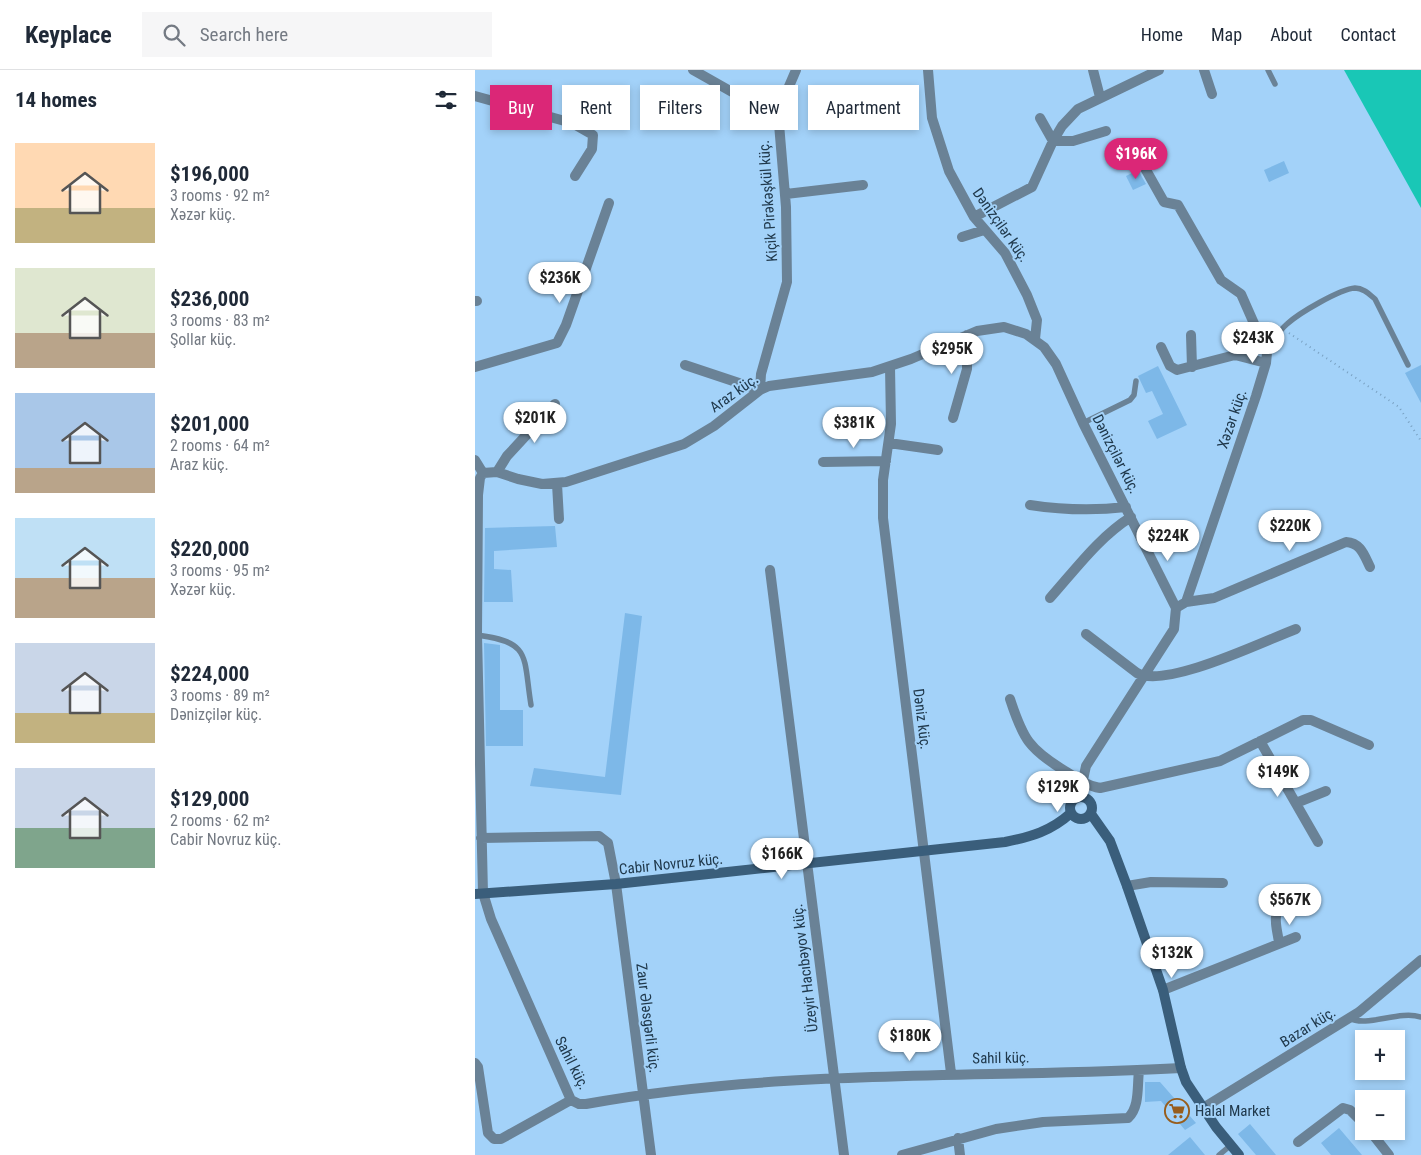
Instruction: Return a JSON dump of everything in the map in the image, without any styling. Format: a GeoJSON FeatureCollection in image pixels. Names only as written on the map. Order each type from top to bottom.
{"type":"FeatureCollection","features":[{"type":"Feature","properties":{"kind":"main road"},"geometry":{"type":"LineString","coordinates":[[1091,814],[1084,820],[1074,817],[1071,813],[1071,804],[1077,798],[1082,797],[1091,803],[1091,814],[1110,841],[1163,990],[1181,1068],[1203,1108],[1239,1155]]}},
{"type":"Feature","properties":{"kind":"main road","name":"Cabir Novruz küç."},"geometry":{"type":"LineString","coordinates":[[479,894],[616,884],[924,852],[1027,838],[1050,829],[1071,813]]}},
{"type":"Feature","properties":{"kind":"street"},"geometry":{"type":"LineString","coordinates":[[693,70],[730,91]]}},
{"type":"Feature","properties":{"kind":"street","name":"Kiçik Pirəkəşkül küç."},"geometry":{"type":"LineString","coordinates":[[789,85],[795,70]]}},
{"type":"Feature","properties":{"kind":"street","name":"Dənizçilər küç."},"geometry":{"type":"LineString","coordinates":[[927,70],[932,118],[949,171],[974,217],[1005,254],[1027,295],[1037,320],[1035,339]]}},
{"type":"Feature","properties":{"kind":"street"},"geometry":{"type":"LineString","coordinates":[[1093,70],[1100,97]]}},
{"type":"Feature","properties":{"kind":"street"},"geometry":{"type":"LineString","coordinates":[[974,217],[1032,186],[1053,141],[1062,126],[1078,109],[1159,70]]}},
{"type":"Feature","properties":{"kind":"street"},"geometry":{"type":"LineString","coordinates":[[1204,70],[1212,94]]}},
{"type":"Feature","properties":{"kind":"street"},"geometry":{"type":"LineString","coordinates":[[475,96],[572,123],[587,130],[593,136],[592,149],[575,176]]}},
{"type":"Feature","properties":{"kind":"street"},"geometry":{"type":"LineString","coordinates":[[1040,118],[1053,141]]}},
{"type":"Feature","properties":{"kind":"street","name":"Kiçik Pirəkəşkül küç."},"geometry":{"type":"LineString","coordinates":[[761,390],[761,374],[787,282],[786,194],[780,130]]}},
{"type":"Feature","properties":{"kind":"street"},"geometry":{"type":"LineString","coordinates":[[1053,141],[1073,141],[1106,131]]}},
{"type":"Feature","properties":{"kind":"street","name":"Xəzər küç."},"geometry":{"type":"LineString","coordinates":[[1137,154],[1164,202],[1178,205],[1221,280],[1241,294],[1264,343],[1266,363],[1186,602]]}},
{"type":"Feature","properties":{"kind":"street"},"geometry":{"type":"LineString","coordinates":[[786,194],[863,185]]}},
{"type":"Feature","properties":{"kind":"street"},"geometry":{"type":"LineString","coordinates":[[475,368],[557,343],[566,325],[609,203]]}},
{"type":"Feature","properties":{"kind":"street"},"geometry":{"type":"LineString","coordinates":[[962,237],[985,230]]}},
{"type":"Feature","properties":{"kind":"street","name":"Araz küç."},"geometry":{"type":"LineString","coordinates":[[483,473],[497,472],[530,482],[557,484],[684,444],[713,426],[761,390],[778,384],[847,376],[890,367],[977,331],[1004,328],[1035,339]]}},
{"type":"Feature","properties":{"kind":"street"},"geometry":{"type":"LineString","coordinates":[[953,418],[967,369],[967,335]]}},
{"type":"Feature","properties":{"kind":"street"},"geometry":{"type":"LineString","coordinates":[[1191,335],[1192,368]]}},
{"type":"Feature","properties":{"kind":"street","name":"Dәnizçilәr küç."},"geometry":{"type":"LineString","coordinates":[[1035,339],[1050,352],[1083,423],[1176,608]]}},
{"type":"Feature","properties":{"kind":"street"},"geometry":{"type":"LineString","coordinates":[[1161,347],[1170,366],[1177,370],[1192,368],[1235,356],[1266,363]]}},
{"type":"Feature","properties":{"kind":"street"},"geometry":{"type":"LineString","coordinates":[[685,365],[761,390]]}},
{"type":"Feature","properties":{"kind":"street","name":"Dәniz küç."},"geometry":{"type":"LineString","coordinates":[[890,367],[889,443],[882,492],[883,518],[951,1073]]}},
{"type":"Feature","properties":{"kind":"street"},"geometry":{"type":"LineString","coordinates":[[497,472],[507,456],[555,404]]}},
{"type":"Feature","properties":{"kind":"street"},"geometry":{"type":"LineString","coordinates":[[889,443],[938,450]]}},
{"type":"Feature","properties":{"kind":"street"},"geometry":{"type":"LineString","coordinates":[[475,460],[483,473]]}},
{"type":"Feature","properties":{"kind":"street"},"geometry":{"type":"LineString","coordinates":[[823,462],[886,461]]}},
{"type":"Feature","properties":{"kind":"street","name":"Sahil küç."},"geometry":{"type":"LineString","coordinates":[[483,473],[480,478],[478,495],[476,635],[481,838],[479,894],[571,1100],[579,1104],[586,1104],[643,1094],[833,1077],[951,1073],[1139,1071],[1181,1068]]}},
{"type":"Feature","properties":{"kind":"street"},"geometry":{"type":"LineString","coordinates":[[557,484],[559,519]]}},
{"type":"Feature","properties":{"kind":"street"},"geometry":{"type":"LineString","coordinates":[[1030,505],[1072,511],[1096,511],[1126,507]]}},
{"type":"Feature","properties":{"kind":"street"},"geometry":{"type":"LineString","coordinates":[[1050,598],[1081,562],[1121,523],[1131,517]]}},
{"type":"Feature","properties":{"kind":"street"},"geometry":{"type":"LineString","coordinates":[[1082,797],[1082,782],[1091,757],[1173,629],[1176,608],[1186,602],[1214,598],[1346,542],[1353,542],[1361,548],[1370,567]]}},
{"type":"Feature","properties":{"kind":"street","name":"Üzeyir Hacıbəyov küç."},"geometry":{"type":"LineString","coordinates":[[770,570],[844,1155]]}},
{"type":"Feature","properties":{"kind":"street"},"geometry":{"type":"LineString","coordinates":[[1085,634],[1144,676],[1172,675],[1196,668],[1296,629]]}},
{"type":"Feature","properties":{"kind":"street"},"geometry":{"type":"LineString","coordinates":[[1010,699],[1020,729],[1033,748],[1082,782],[1100,788],[1220,761],[1303,720],[1311,720],[1369,745]]}},
{"type":"Feature","properties":{"kind":"street"},"geometry":{"type":"LineString","coordinates":[[1260,740],[1318,842]]}},
{"type":"Feature","properties":{"kind":"street"},"geometry":{"type":"LineString","coordinates":[[1296,803],[1326,791]]}},
{"type":"Feature","properties":{"kind":"street","name":"Zaur Ələsgərli küç."},"geometry":{"type":"LineString","coordinates":[[481,838],[599,836],[608,843],[616,884],[651,1155]]}},
{"type":"Feature","properties":{"kind":"street"},"geometry":{"type":"LineString","coordinates":[[1127,886],[1151,882],[1223,883]]}},
{"type":"Feature","properties":{"kind":"street"},"geometry":{"type":"LineString","coordinates":[[1279,944],[1275,913],[1286,902]]}},
{"type":"Feature","properties":{"kind":"street"},"geometry":{"type":"LineString","coordinates":[[1163,990],[1296,937]]}},
{"type":"Feature","properties":{"kind":"street","name":"Bazar küç."},"geometry":{"type":"LineString","coordinates":[[1203,1108],[1349,1018],[1421,960]]}},
{"type":"Feature","properties":{"kind":"street"},"geometry":{"type":"LineString","coordinates":[[475,1063],[488,1133],[494,1139],[501,1139],[571,1100]]}},
{"type":"Feature","properties":{"kind":"street"},"geometry":{"type":"LineString","coordinates":[[902,1155],[996,1129],[1043,1122],[1128,1118],[1134,1113],[1139,1071]]}},
{"type":"Feature","properties":{"kind":"street"},"geometry":{"type":"LineString","coordinates":[[1298,1142],[1343,1108],[1350,1110],[1355,1115]]}},
{"type":"Feature","properties":{"kind":"street"},"geometry":{"type":"LineString","coordinates":[[959,1138],[960,1155]]}},
{"type":"Feature","properties":{"kind":"street"},"geometry":{"type":"LineString","coordinates":[[1377,1140],[1389,1155]]}},
{"type":"Feature","properties":{"kind":"lane"},"geometry":{"type":"LineString","coordinates":[[1268,70],[1275,84]]}},
{"type":"Feature","properties":{"kind":"lane"},"geometry":{"type":"LineString","coordinates":[[1264,343],[1272,340],[1302,313],[1347,290],[1357,288],[1367,292],[1375,299],[1408,365]]}},
{"type":"Feature","properties":{"kind":"lane"},"geometry":{"type":"LineString","coordinates":[[1083,423],[1130,400],[1134,395],[1136,381]]}},
{"type":"Feature","properties":{"kind":"lane"},"geometry":{"type":"LineString","coordinates":[[476,635],[509,640],[520,650],[524,658],[531,704]]}},
{"type":"Feature","properties":{"kind":"lane"},"geometry":{"type":"LineString","coordinates":[[1349,1018],[1358,1022],[1405,1014],[1421,1017]]}},
{"type":"Feature","properties":{"kind":"lane"},"geometry":{"type":"LineString","coordinates":[[1219,1155],[1231,1145]]}},
{"type":"Feature","properties":{"kind":"path"},"geometry":{"type":"LineString","coordinates":[[1283,329],[1399,406],[1421,441]]}},
{"type":"Feature","properties":{"kind":"shaded area"},"geometry":{"type":"Polygon","coordinates":[[[1344,70],[1421,70],[1421,208],[1344,70]]]}},
{"type":"Feature","properties":{"kind":"building"},"geometry":{"type":"Polygon","coordinates":[[[1284,161],[1289,173],[1269,182],[1264,170],[1284,161]]]}},
{"type":"Feature","properties":{"kind":"building"},"geometry":{"type":"Polygon","coordinates":[[[1138,170],[1146,184],[1133,190],[1126,176],[1138,170]]]}},
{"type":"Feature","properties":{"kind":"building"},"geometry":{"type":"Polygon","coordinates":[[[1421,365],[1421,403],[1405,373],[1421,365]]]}},
{"type":"Feature","properties":{"kind":"building"},"geometry":{"type":"Polygon","coordinates":[[[1158,366],[1187,425],[1157,439],[1148,421],[1163,414],[1152,391],[1146,393],[1138,376],[1158,366]]]}},
{"type":"Feature","properties":{"kind":"building"},"geometry":{"type":"Polygon","coordinates":[[[555,526],[557,547],[494,551],[494,569],[511,570],[513,602],[484,602],[485,528],[555,526]]]}},
{"type":"Feature","properties":{"kind":"building"},"geometry":{"type":"Polygon","coordinates":[[[625,613],[642,616],[621,795],[530,786],[534,768],[605,777],[625,613]]]}},
{"type":"Feature","properties":{"kind":"building"},"geometry":{"type":"Polygon","coordinates":[[[484,643],[500,645],[500,710],[523,710],[523,746],[486,746],[484,643]]]}},
{"type":"Feature","properties":{"kind":"building"},"geometry":{"type":"Polygon","coordinates":[[[1145,1082],[1160,1082],[1196,1123],[1185,1130],[1161,1101],[1145,1102],[1145,1082]]]}},
{"type":"Feature","properties":{"kind":"building"},"geometry":{"type":"Polygon","coordinates":[[[1250,1124],[1276,1155],[1256,1155],[1238,1134],[1250,1124]]]}},
{"type":"Feature","properties":{"kind":"building"},"geometry":{"type":"Polygon","coordinates":[[[1339,1128],[1362,1155],[1331,1155],[1321,1143],[1339,1128]]]}},
{"type":"Feature","properties":{"kind":"building"},"geometry":{"type":"Polygon","coordinates":[[[1190,1137],[1205,1155],[1168,1155],[1190,1137]]]}},
{"type":"Feature","properties":{"kind":"place","name":"Halal Market"},"geometry":{"type":"Point","coordinates":[1177,1111]}}]}
